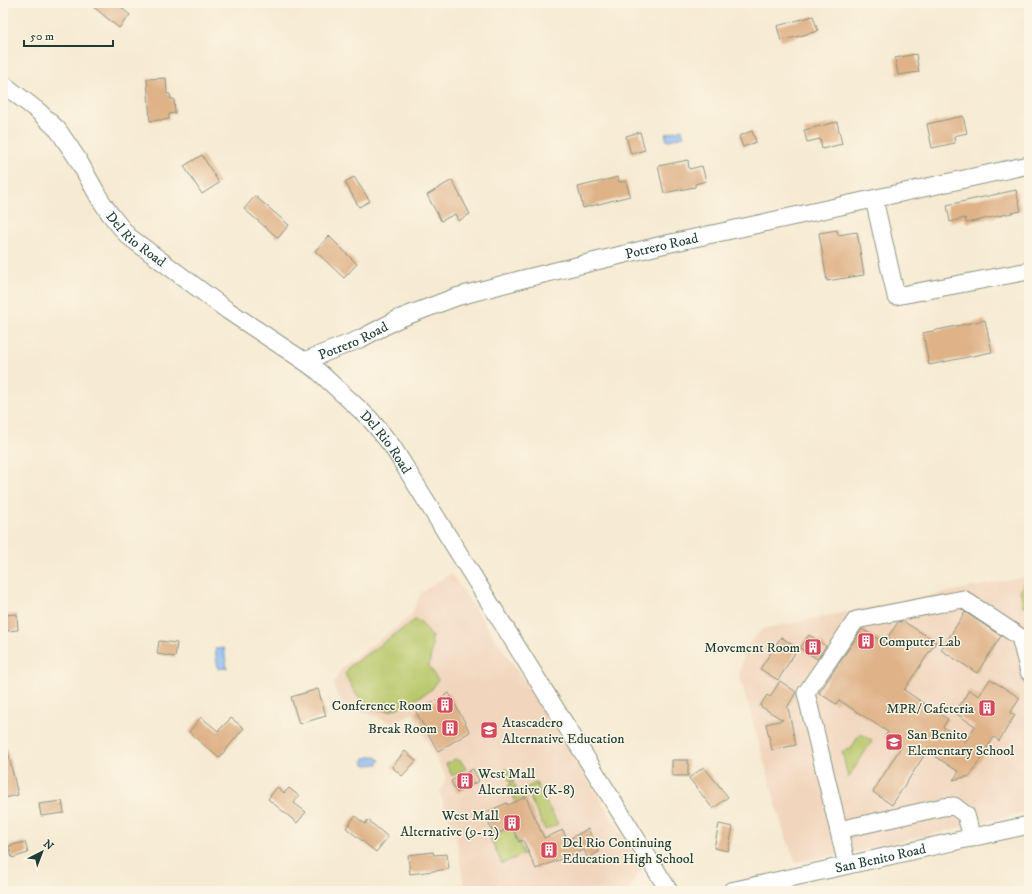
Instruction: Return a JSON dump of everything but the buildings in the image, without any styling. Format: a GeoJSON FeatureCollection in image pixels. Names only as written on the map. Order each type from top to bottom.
{"type":"FeatureCollection","features":[{"type":"Feature","properties":{"kind":"street","name":"Del Rio Road"},"geometry":{"type":"LineString","coordinates":[[3,84],[38,111],[58,130],[77,158],[103,204],[128,236],[227,310],[304,361],[334,385],[370,419],[392,446],[669,891]]}},
{"type":"Feature","properties":{"kind":"street","name":"Potrero Road"},"geometry":{"type":"LineString","coordinates":[[304,361],[360,339],[398,319],[456,297],[522,279],[662,245],[1029,165]]}},
{"type":"Feature","properties":{"kind":"street"},"geometry":{"type":"LineString","coordinates":[[874,199],[896,296],[1029,271]]}},
{"type":"Feature","properties":{"kind":"street"},"geometry":{"type":"LineString","coordinates":[[847,865],[806,693],[856,620],[963,599],[1020,637],[1029,672]]}},
{"type":"Feature","properties":{"kind":"street"},"geometry":{"type":"LineString","coordinates":[[838,830],[943,807],[954,806],[966,815],[972,838]]}},
{"type":"Feature","properties":{"kind":"street","name":"San Benito Road"},"geometry":{"type":"LineString","coordinates":[[731,891],[1029,825]]}},
{"type":"Feature","properties":{"kind":"shaded area","name":"Atascadero Alternative Education"},"geometry":{"type":"Polygon","coordinates":[[[451,573],[562,737],[643,868],[627,891],[465,891],[455,829],[446,813],[440,792],[446,777],[413,713],[392,723],[342,703],[337,694],[334,684],[338,674],[345,665],[411,616],[421,593],[451,573]]]}},
{"type":"Feature","properties":{"kind":"shaded area","name":"San Benito Elementary School"},"geometry":{"type":"Polygon","coordinates":[[[1029,576],[1029,811],[863,850],[796,862],[784,832],[739,673],[747,645],[762,629],[1029,576]]]}},
{"type":"Feature","properties":{"kind":"green space"},"geometry":{"type":"Polygon","coordinates":[[[1029,582],[1029,606],[1023,606],[1020,589],[1025,583],[1029,582]]]}},
{"type":"Feature","properties":{"kind":"green space"},"geometry":{"type":"Polygon","coordinates":[[[415,620],[421,622],[432,637],[429,666],[438,680],[432,689],[413,701],[390,711],[372,709],[355,693],[345,674],[350,666],[415,620]]]}},
{"type":"Feature","properties":{"kind":"green space"},"geometry":{"type":"Polygon","coordinates":[[[860,733],[872,741],[848,778],[842,751],[851,749],[860,733]]]}},
{"type":"Feature","properties":{"kind":"green space"},"geometry":{"type":"Polygon","coordinates":[[[455,759],[461,761],[466,769],[452,776],[446,764],[455,759]]]}},
{"type":"Feature","properties":{"kind":"green space"},"geometry":{"type":"Polygon","coordinates":[[[506,769],[508,770],[517,790],[519,791],[536,783],[558,824],[545,830],[529,796],[516,802],[508,786],[511,784],[505,771],[506,769]]]}},
{"type":"Feature","properties":{"kind":"green space"},"geometry":{"type":"Polygon","coordinates":[[[513,827],[524,854],[502,864],[490,837],[513,827]]]}},
{"type":"Feature","properties":{"kind":"water"},"geometry":{"type":"Polygon","coordinates":[[[682,129],[684,136],[667,141],[665,134],[682,129]]]}},
{"type":"Feature","properties":{"kind":"water"},"geometry":{"type":"Polygon","coordinates":[[[224,648],[227,668],[218,669],[215,649],[224,648]]]}},
{"type":"Feature","properties":{"kind":"water"},"geometry":{"type":"Polygon","coordinates":[[[376,756],[380,760],[378,764],[364,764],[364,758],[376,756]]]}},
{"type":"Feature","properties":{"kind":"place","name":"Computer Lab"},"geometry":{"type":"Point","coordinates":[866,641]}},
{"type":"Feature","properties":{"kind":"place","name":"Movement Room"},"geometry":{"type":"Point","coordinates":[813,647]}},
{"type":"Feature","properties":{"kind":"place","name":"Conference Room"},"geometry":{"type":"Point","coordinates":[445,705]}},
{"type":"Feature","properties":{"kind":"place","name":"MPR/ Cafeteria"},"geometry":{"type":"Point","coordinates":[987,708]}},
{"type":"Feature","properties":{"kind":"place","name":"Break Room"},"geometry":{"type":"Point","coordinates":[450,728]}},
{"type":"Feature","properties":{"kind":"place","name":"Atascadero Alternative Education"},"geometry":{"type":"Point","coordinates":[489,730]}},
{"type":"Feature","properties":{"kind":"place","name":"San Benito Elementary School"},"geometry":{"type":"Point","coordinates":[894,742]}},
{"type":"Feature","properties":{"kind":"place","name":"West Mall Alternative (K-8)"},"geometry":{"type":"Point","coordinates":[465,781]}},
{"type":"Feature","properties":{"kind":"place","name":"West Mall Alternative (9-12)"},"geometry":{"type":"Point","coordinates":[512,823]}},
{"type":"Feature","properties":{"kind":"place","name":"Del Rio Continuing Education High School"},"geometry":{"type":"Point","coordinates":[549,850]}}]}
